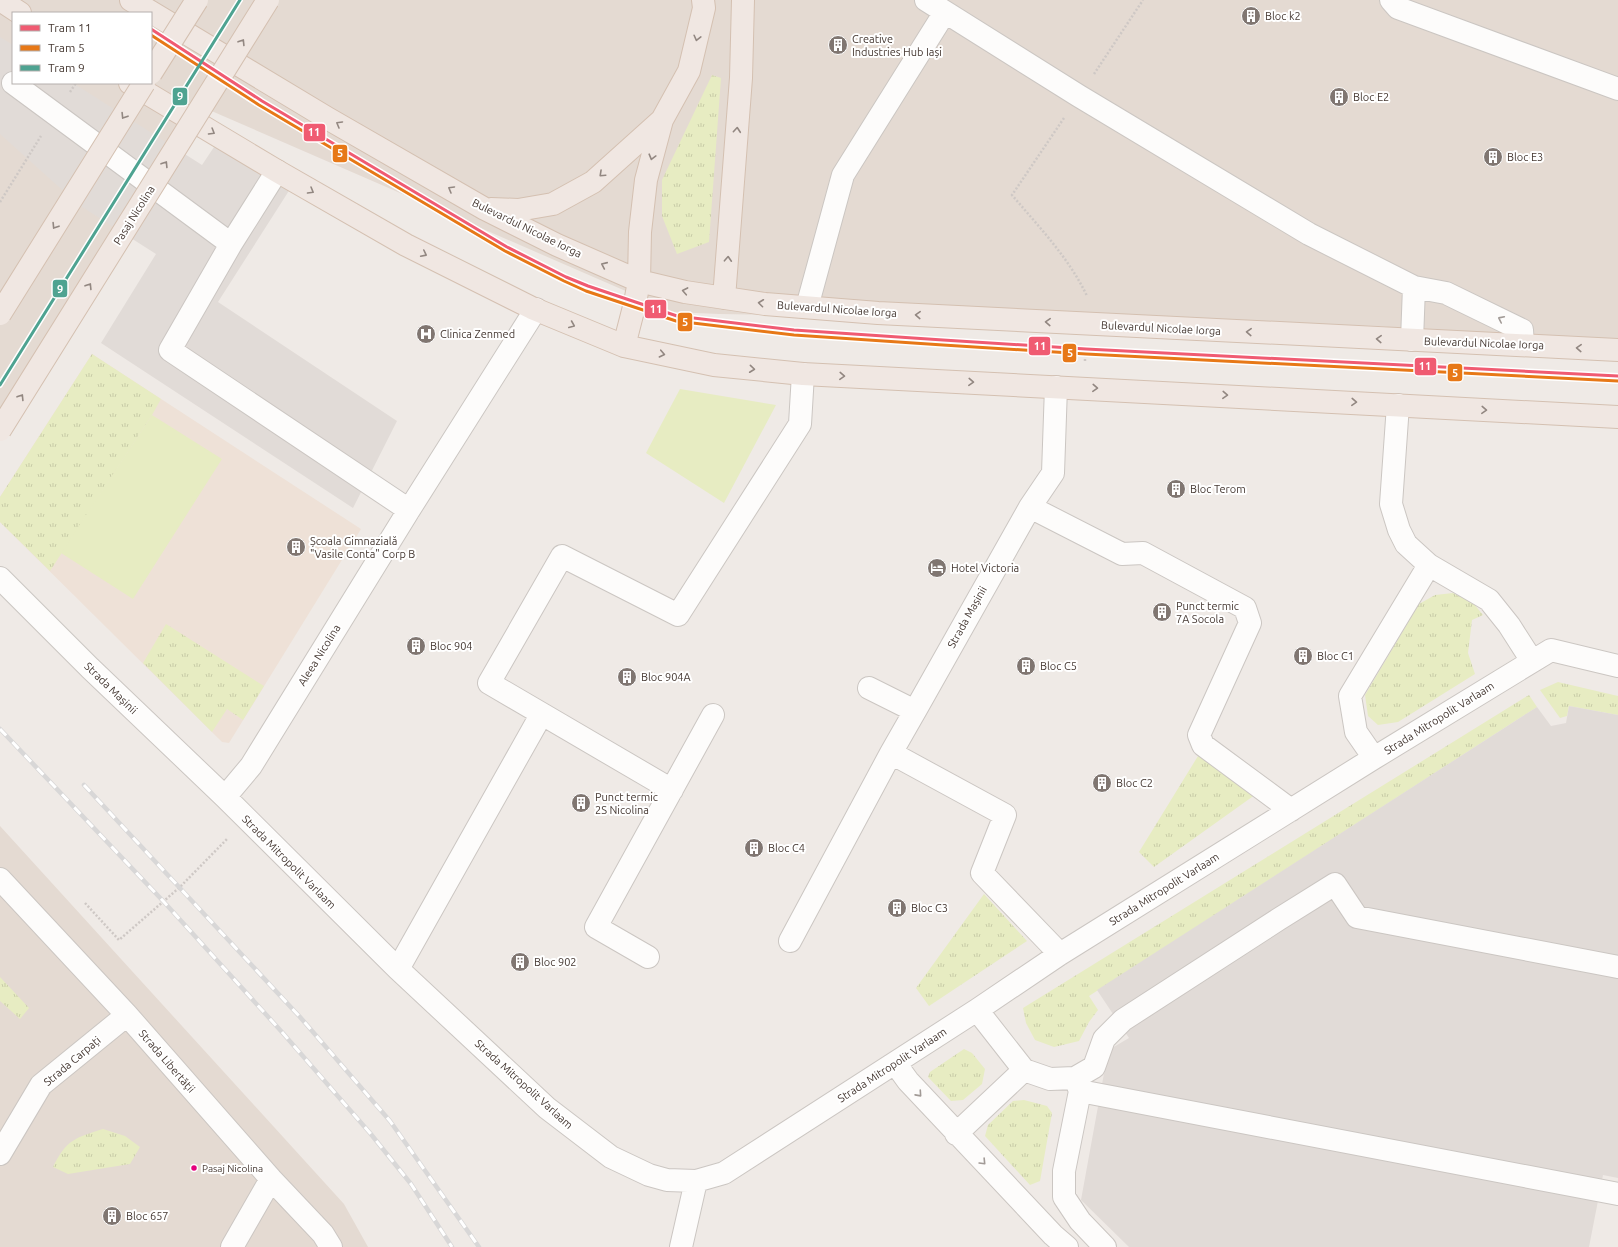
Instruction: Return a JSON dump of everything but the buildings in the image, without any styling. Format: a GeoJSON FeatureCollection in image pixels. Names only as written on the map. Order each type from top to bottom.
{"type":"FeatureCollection","features":[{"type":"Feature","properties":{"kind":"main road"},"geometry":{"type":"LineString","coordinates":[[0,0],[18,12]]}},
{"type":"Feature","properties":{"kind":"main road","name":"Bulevardul Nicolae Iorga"},"geometry":{"type":"LineString","coordinates":[[131,0],[151,12]]}},
{"type":"Feature","properties":{"kind":"main road"},"geometry":{"type":"LineString","coordinates":[[152,71],[197,0]]}},
{"type":"Feature","properties":{"kind":"main road","name":"Pasaj Nicolina"},"geometry":{"type":"LineString","coordinates":[[0,430],[268,0]]}},
{"type":"Feature","properties":{"kind":"main road"},"geometry":{"type":"LineString","coordinates":[[624,346],[639,281],[640,232],[646,180],[662,120],[689,71],[704,8],[703,0]]}},
{"type":"Feature","properties":{"kind":"main road"},"geometry":{"type":"LineString","coordinates":[[724,298],[741,78],[743,0]]}},
{"type":"Feature","properties":{"kind":"main road","name":"Bulevardul Nicolae Iorga"},"geometry":{"type":"LineString","coordinates":[[152,13],[320,114],[485,209],[557,245],[639,281],[686,292],[765,304],[878,313],[1618,350]]}},
{"type":"Feature","properties":{"kind":"main road"},"geometry":{"type":"LineString","coordinates":[[132,84],[277,171],[406,245],[536,309],[624,346],[714,365],[803,374],[1618,417]]}},
{"type":"Feature","properties":{"kind":"main road"},"geometry":{"type":"LineString","coordinates":[[0,314],[143,84]]}},
{"type":"Feature","properties":{"kind":"main road"},"geometry":{"type":"LineString","coordinates":[[485,209],[518,210],[553,204],[593,182],[662,120]]}},
{"type":"Feature","properties":{"kind":"street"},"geometry":{"type":"LineString","coordinates":[[926,0],[1079,96],[1309,234],[1414,286],[1446,293],[1522,330],[1523,345]]}},
{"type":"Feature","properties":{"kind":"street"},"geometry":{"type":"LineString","coordinates":[[1391,0],[1398,8],[1618,89]]}},
{"type":"Feature","properties":{"kind":"street"},"geometry":{"type":"LineString","coordinates":[[807,307],[843,175],[945,12]]}},
{"type":"Feature","properties":{"kind":"street"},"geometry":{"type":"LineString","coordinates":[[0,74],[12,82]]}},
{"type":"Feature","properties":{"kind":"street"},"geometry":{"type":"LineString","coordinates":[[14,84],[232,244]]}},
{"type":"Feature","properties":{"kind":"street"},"geometry":{"type":"LineString","coordinates":[[277,171],[170,350],[409,510]]}},
{"type":"Feature","properties":{"kind":"street"},"geometry":{"type":"LineString","coordinates":[[1412,340],[1414,286]]}},
{"type":"Feature","properties":{"kind":"street","name":"Aleea Nicolina"},"geometry":{"type":"LineString","coordinates":[[225,797],[251,766],[409,510],[536,309]]}},
{"type":"Feature","properties":{"kind":"street"},"geometry":{"type":"LineString","coordinates":[[672,790],[489,684],[562,556],[678,615],[800,424],[803,374]]}},
{"type":"Feature","properties":{"kind":"street","name":"Strada Mașinii"},"geometry":{"type":"LineString","coordinates":[[790,941],[891,753],[1030,507],[1053,473],[1056,387]]}},
{"type":"Feature","properties":{"kind":"street"},"geometry":{"type":"LineString","coordinates":[[1398,405],[1391,504],[1399,530],[1406,544],[1429,565],[1489,600],[1509,625],[1532,661]]}},
{"type":"Feature","properties":{"kind":"street"},"geometry":{"type":"LineString","coordinates":[[1030,507],[1122,554],[1143,553],[1245,608],[1250,623],[1199,735],[1203,745],[1291,810]]}},
{"type":"Feature","properties":{"kind":"street"},"geometry":{"type":"LineString","coordinates":[[1374,758],[1356,732],[1350,696],[1429,565]]}},
{"type":"Feature","properties":{"kind":"street","name":"Strada Mașinii"},"geometry":{"type":"LineString","coordinates":[[0,578],[90,668],[225,797]]}},
{"type":"Feature","properties":{"kind":"street","name":"Strada Mitropolit Varlaam"},"geometry":{"type":"LineString","coordinates":[[225,797],[398,969],[547,1108],[611,1157],[649,1176],[667,1180],[696,1181],[724,1173],[977,1010],[1060,954],[1374,758],[1551,650],[1618,666]]}},
{"type":"Feature","properties":{"kind":"street"},"geometry":{"type":"LineString","coordinates":[[869,688],[915,711]]}},
{"type":"Feature","properties":{"kind":"street"},"geometry":{"type":"LineString","coordinates":[[398,969],[541,715]]}},
{"type":"Feature","properties":{"kind":"street"},"geometry":{"type":"LineString","coordinates":[[648,957],[596,927],[713,715]]}},
{"type":"Feature","properties":{"kind":"street"},"geometry":{"type":"LineString","coordinates":[[891,753],[1005,815],[982,872],[1060,954]]}},
{"type":"Feature","properties":{"kind":"street","name":"Strada Libertății"},"geometry":{"type":"LineString","coordinates":[[0,879],[127,1016],[271,1179],[323,1234],[331,1247]]}},
{"type":"Feature","properties":{"kind":"street"},"geometry":{"type":"LineString","coordinates":[[1104,1247],[1080,1221],[1064,1197],[1064,1171],[1078,1084],[1094,1067],[1104,1039],[1123,1020],[1335,884],[1357,917],[1618,967]]}},
{"type":"Feature","properties":{"kind":"street"},"geometry":{"type":"LineString","coordinates":[[977,1010],[1024,1070],[1050,1079],[1618,1194]]}},
{"type":"Feature","properties":{"kind":"street","name":"Strada Carpați"},"geometry":{"type":"LineString","coordinates":[[0,1154],[41,1085],[127,1016]]}},
{"type":"Feature","properties":{"kind":"street"},"geometry":{"type":"LineString","coordinates":[[895,1063],[908,1081],[956,1134],[1053,1235],[1067,1247]]}},
{"type":"Feature","properties":{"kind":"street"},"geometry":{"type":"LineString","coordinates":[[956,1134],[1024,1070]]}},
{"type":"Feature","properties":{"kind":"street"},"geometry":{"type":"LineString","coordinates":[[232,1247],[271,1179]]}},
{"type":"Feature","properties":{"kind":"street"},"geometry":{"type":"LineString","coordinates":[[681,1247],[696,1181]]}},
{"type":"Feature","properties":{"kind":"path"},"geometry":{"type":"LineString","coordinates":[[1083,388],[1088,298],[1078,276],[1012,196],[1143,0]]}},
{"type":"Feature","properties":{"kind":"path"},"geometry":{"type":"LineString","coordinates":[[0,202],[75,84]]}},
{"type":"Feature","properties":{"kind":"path"},"geometry":{"type":"LineString","coordinates":[[85,903],[119,940],[180,887],[232,834]]}},
{"type":"Feature","properties":{"kind":"shaded area"},"geometry":{"type":"Polygon","coordinates":[[[0,0],[1618,0],[1618,347],[1523,345],[1381,326],[674,312],[193,103],[0,437],[0,0]]]}},
{"type":"Feature","properties":{"kind":"shaded area"},"geometry":{"type":"Polygon","coordinates":[[[0,37],[12,44],[12,84],[75,84],[202,165],[218,141],[292,186],[218,302],[397,421],[353,508],[101,343],[156,254],[79,205],[0,134],[0,37]]]}},
{"type":"Feature","properties":{"kind":"shaded area"},"geometry":{"type":"Polygon","coordinates":[[[92,354],[361,529],[229,743],[222,742],[0,522],[0,497],[92,354]]]}},
{"type":"Feature","properties":{"kind":"shaded area"},"geometry":{"type":"Polygon","coordinates":[[[1569,706],[1618,715],[1618,1178],[1603,1175],[1589,1247],[1129,1247],[1081,1200],[1105,1068],[1112,1048],[1129,1038],[1097,990],[1537,707],[1551,726],[1566,723],[1569,706]]]}},
{"type":"Feature","properties":{"kind":"shaded area"},"geometry":{"type":"Polygon","coordinates":[[[0,826],[344,1204],[368,1247],[0,1247],[0,826]]]}},
{"type":"Feature","properties":{"kind":"green space"},"geometry":{"type":"Polygon","coordinates":[[[712,75],[721,78],[709,242],[677,254],[662,216],[662,180],[712,75]]]}},
{"type":"Feature","properties":{"kind":"green space"},"geometry":{"type":"Polygon","coordinates":[[[92,354],[161,399],[50,571],[0,522],[0,497],[92,354]]]}},
{"type":"Feature","properties":{"kind":"green space"},"geometry":{"type":"Polygon","coordinates":[[[680,389],[776,405],[724,503],[646,453],[680,389]]]}},
{"type":"Feature","properties":{"kind":"green space"},"geometry":{"type":"Polygon","coordinates":[[[152,415],[222,459],[133,599],[61,553],[152,415]]]}},
{"type":"Feature","properties":{"kind":"green space"},"geometry":{"type":"Polygon","coordinates":[[[1453,593],[1474,604],[1483,615],[1472,620],[1468,653],[1475,674],[1398,722],[1378,725],[1368,716],[1365,695],[1419,604],[1435,595],[1453,593]]]}},
{"type":"Feature","properties":{"kind":"green space"},"geometry":{"type":"Polygon","coordinates":[[[166,624],[264,686],[243,720],[227,709],[212,732],[143,663],[166,624]]]}},
{"type":"Feature","properties":{"kind":"green space"},"geometry":{"type":"Polygon","coordinates":[[[1558,682],[1618,696],[1618,715],[1569,706],[1567,716],[1560,718],[1540,690],[1558,682]]]}},
{"type":"Feature","properties":{"kind":"green space"},"geometry":{"type":"Polygon","coordinates":[[[1529,695],[1537,707],[1089,996],[1098,1010],[1089,1022],[1079,1041],[1054,1047],[1035,1040],[1026,1023],[1023,1008],[1529,695]]]}},
{"type":"Feature","properties":{"kind":"green space"},"geometry":{"type":"Polygon","coordinates":[[[1198,756],[1259,792],[1154,867],[1139,852],[1198,756]]]}},
{"type":"Feature","properties":{"kind":"green space"},"geometry":{"type":"Polygon","coordinates":[[[984,894],[1027,941],[929,1006],[916,988],[984,894]]]}},
{"type":"Feature","properties":{"kind":"green space"},"geometry":{"type":"Polygon","coordinates":[[[0,977],[29,1008],[20,1019],[0,1001],[0,977]]]}},
{"type":"Feature","properties":{"kind":"green space"},"geometry":{"type":"Polygon","coordinates":[[[964,1049],[972,1053],[985,1069],[982,1084],[963,1100],[951,1101],[928,1077],[930,1072],[964,1049]]]}},
{"type":"Feature","properties":{"kind":"green space"},"geometry":{"type":"Polygon","coordinates":[[[1024,1100],[1047,1106],[1052,1113],[1040,1181],[1030,1185],[985,1136],[988,1125],[1013,1101],[1024,1100]]]}},
{"type":"Feature","properties":{"kind":"green space"},"geometry":{"type":"Polygon","coordinates":[[[103,1129],[125,1136],[140,1147],[130,1164],[68,1174],[53,1167],[63,1151],[73,1141],[103,1129]]]}},
{"type":"Feature","properties":{"kind":"railway"},"geometry":{"type":"LineString","coordinates":[[0,729],[164,902],[281,1031],[370,1133],[411,1184],[452,1247]]}},
{"type":"Feature","properties":{"kind":"railway"},"geometry":{"type":"LineString","coordinates":[[84,785],[300,1017],[390,1121],[479,1247]]}},
{"type":"Feature","properties":{"kind":"tram line","name":"9"},"geometry":{"type":"LineString","coordinates":[[0,385],[240,0]]}},
{"type":"Feature","properties":{"kind":"tram line","name":"11"},"geometry":{"type":"LineString","coordinates":[[152,30],[262,101],[507,247],[566,277],[588,286],[677,316],[794,330],[943,340],[1086,349],[1618,376]]}},
{"type":"Feature","properties":{"kind":"tram line","name":"5"},"geometry":{"type":"LineString","coordinates":[[152,36],[259,105],[505,251],[586,291],[676,321],[794,335],[943,345],[1086,354],[1618,381]]}},
{"type":"Feature","properties":{"kind":"place","name":"Bloc k2"},"geometry":{"type":"Point","coordinates":[1251,16]}},
{"type":"Feature","properties":{"kind":"place","name":"Creative Industries Hub Iași"},"geometry":{"type":"Point","coordinates":[838,45]}},
{"type":"Feature","properties":{"kind":"place","name":"Bloc E2"},"geometry":{"type":"Point","coordinates":[1339,97]}},
{"type":"Feature","properties":{"kind":"place","name":"Bloc E3"},"geometry":{"type":"Point","coordinates":[1493,157]}},
{"type":"Feature","properties":{"kind":"place","name":"Clinica Zenmed"},"geometry":{"type":"Point","coordinates":[426,334]}},
{"type":"Feature","properties":{"kind":"place","name":"Bloc Terom"},"geometry":{"type":"Point","coordinates":[1176,489]}},
{"type":"Feature","properties":{"kind":"place","name":"Școala Gimnazială \"Vasile Conta\" Corp B"},"geometry":{"type":"Point","coordinates":[296,547]}},
{"type":"Feature","properties":{"kind":"place","name":"Hotel Victoria"},"geometry":{"type":"Point","coordinates":[937,568]}},
{"type":"Feature","properties":{"kind":"place","name":"Punct termic 7A Socola"},"geometry":{"type":"Point","coordinates":[1162,612]}},
{"type":"Feature","properties":{"kind":"place","name":"Bloc 904"},"geometry":{"type":"Point","coordinates":[416,646]}},
{"type":"Feature","properties":{"kind":"place","name":"Bloc C1"},"geometry":{"type":"Point","coordinates":[1303,656]}},
{"type":"Feature","properties":{"kind":"place","name":"Bloc C5"},"geometry":{"type":"Point","coordinates":[1026,666]}},
{"type":"Feature","properties":{"kind":"place","name":"Bloc 904A"},"geometry":{"type":"Point","coordinates":[627,677]}},
{"type":"Feature","properties":{"kind":"place","name":"Bloc C2"},"geometry":{"type":"Point","coordinates":[1102,783]}},
{"type":"Feature","properties":{"kind":"place","name":"Punct termic 2S Nicolina"},"geometry":{"type":"Point","coordinates":[581,803]}},
{"type":"Feature","properties":{"kind":"place","name":"Bloc C4"},"geometry":{"type":"Point","coordinates":[754,848]}},
{"type":"Feature","properties":{"kind":"place","name":"Bloc C3"},"geometry":{"type":"Point","coordinates":[897,908]}},
{"type":"Feature","properties":{"kind":"place","name":"Bloc 902"},"geometry":{"type":"Point","coordinates":[520,962]}},
{"type":"Feature","properties":{"kind":"place","name":"Pasaj Nicolina"},"geometry":{"type":"Point","coordinates":[194,1168]}},
{"type":"Feature","properties":{"kind":"place","name":"Bloc 657"},"geometry":{"type":"Point","coordinates":[112,1216]}}]}
